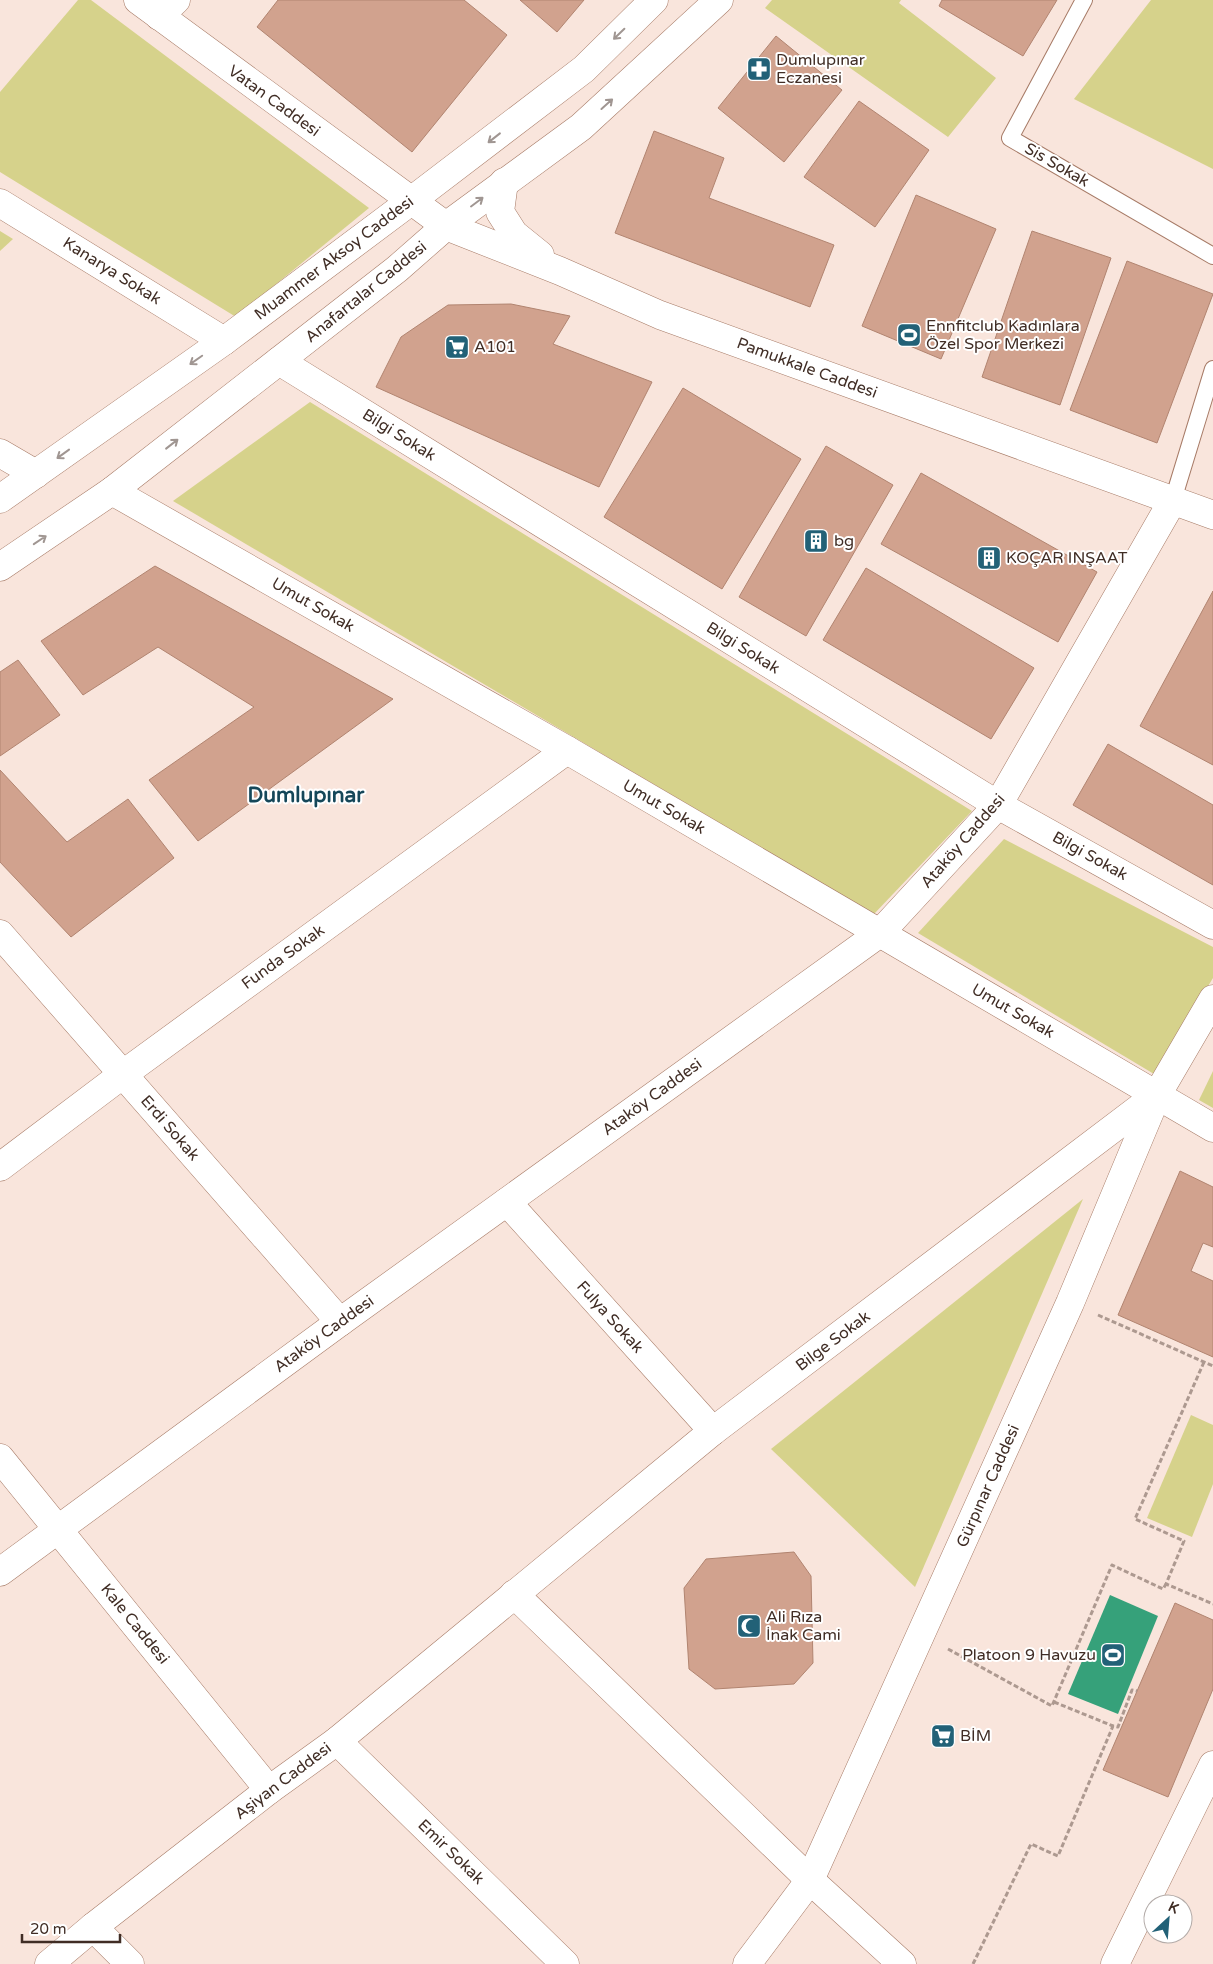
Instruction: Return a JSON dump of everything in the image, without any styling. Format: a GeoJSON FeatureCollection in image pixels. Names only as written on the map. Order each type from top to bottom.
{"type":"FeatureCollection","features":[{"type":"Feature","properties":{"kind":"street","name":"Muammer Aksoy Caddesi"},"geometry":{"type":"LineString","coordinates":[[0,499],[224,341],[411,201],[584,69],[654,0]]}},
{"type":"Feature","properties":{"kind":"street","name":"Anafartalar Caddesi"},"geometry":{"type":"LineString","coordinates":[[0,567],[112,491],[397,269],[446,226],[504,182],[581,128],[719,0]]}},
{"type":"Feature","properties":{"kind":"street","name":"Vatan Caddesi"},"geometry":{"type":"LineString","coordinates":[[157,5],[411,201]]}},
{"type":"Feature","properties":{"kind":"street"},"geometry":{"type":"LineString","coordinates":[[504,182],[500,212],[514,234],[560,271]]}},
{"type":"Feature","properties":{"kind":"street","name":"Pamukkale Caddesi"},"geometry":{"type":"LineString","coordinates":[[411,201],[446,226],[560,271],[660,315],[1213,514]]}},
{"type":"Feature","properties":{"kind":"street","name":"Kanarya Sokak"},"geometry":{"type":"LineString","coordinates":[[0,203],[224,341]]}},
{"type":"Feature","properties":{"kind":"street","name":"Bilgi Sokak"},"geometry":{"type":"LineString","coordinates":[[279,361],[998,805],[1213,925]]}},
{"type":"Feature","properties":{"kind":"street"},"geometry":{"type":"LineString","coordinates":[[0,453],[36,474]]}},
{"type":"Feature","properties":{"kind":"street","name":"Umut Sokak"},"geometry":{"type":"LineString","coordinates":[[112,491],[567,750],[1213,1128]]}},
{"type":"Feature","properties":{"kind":"street","name":"Ataköy Caddesi"},"geometry":{"type":"LineString","coordinates":[[0,1572],[340,1322],[880,933],[998,805],[1173,500]]}},
{"type":"Feature","properties":{"kind":"street","name":"Funda Sokak"},"geometry":{"type":"LineString","coordinates":[[0,1166],[567,750]]}},
{"type":"Feature","properties":{"kind":"street","name":"Erdi Sokak"},"geometry":{"type":"LineString","coordinates":[[0,934],[340,1322]]}},
{"type":"Feature","properties":{"kind":"street","name":"Gürpınar Caddesi"},"geometry":{"type":"LineString","coordinates":[[747,1964],[810,1880],[1070,1303],[1157,1095],[1213,999]]}},
{"type":"Feature","properties":{"kind":"street","name":"Bilge Sokak"},"geometry":{"type":"LineString","coordinates":[[514,1594],[713,1431],[1157,1095]]}},
{"type":"Feature","properties":{"kind":"street","name":"Fulya Sokak"},"geometry":{"type":"LineString","coordinates":[[507,1202],[713,1431]]}},
{"type":"Feature","properties":{"kind":"street","name":"Kale Caddesi"},"geometry":{"type":"LineString","coordinates":[[0,1458],[269,1790]]}},
{"type":"Feature","properties":{"kind":"street"},"geometry":{"type":"LineString","coordinates":[[514,1594],[810,1880],[902,1964]]}},
{"type":"Feature","properties":{"kind":"street","name":"Aşiyan Caddesi"},"geometry":{"type":"LineString","coordinates":[[49,1964],[93,1926],[269,1790],[337,1741],[514,1594]]}},
{"type":"Feature","properties":{"kind":"street","name":"Emir Sokak"},"geometry":{"type":"LineString","coordinates":[[337,1741],[565,1964]]}},
{"type":"Feature","properties":{"kind":"street"},"geometry":{"type":"LineString","coordinates":[[1115,1964],[1213,1765]]}},
{"type":"Feature","properties":{"kind":"street"},"geometry":{"type":"LineString","coordinates":[[93,1926],[130,1964]]}},
{"type":"Feature","properties":{"kind":"lane","name":"Sis Sokak"},"geometry":{"type":"LineString","coordinates":[[1084,0],[1010,138],[1213,256]]}},
{"type":"Feature","properties":{"kind":"lane"},"geometry":{"type":"LineString","coordinates":[[1173,500],[1213,369]]}},
{"type":"Feature","properties":{"kind":"path"},"geometry":{"type":"LineString","coordinates":[[1070,1303],[1213,1366]]}},
{"type":"Feature","properties":{"kind":"path"},"geometry":{"type":"LineString","coordinates":[[921,1635],[1052,1706],[1112,1565],[1164,1589],[1184,1541],[1135,1520],[1204,1362]]}},
{"type":"Feature","properties":{"kind":"path"},"geometry":{"type":"LineString","coordinates":[[1166,1584],[1213,1604]]}},
{"type":"Feature","properties":{"kind":"path"},"geometry":{"type":"LineString","coordinates":[[1054,1702],[1118,1727],[1132,1690],[1137,1691]]}},
{"type":"Feature","properties":{"kind":"path"},"geometry":{"type":"LineString","coordinates":[[974,1964],[1030,1844],[1058,1856],[1113,1726]]}},
{"type":"Feature","properties":{"kind":"shaded area"},"geometry":{"type":"Polygon","coordinates":[[[78,0],[91,0],[369,208],[236,317],[0,172],[0,92],[78,0]]]}},
{"type":"Feature","properties":{"kind":"shaded area"},"geometry":{"type":"Polygon","coordinates":[[[772,0],[901,0],[899,3],[996,78],[948,137],[765,8],[772,0]]]}},
{"type":"Feature","properties":{"kind":"shaded area"},"geometry":{"type":"Polygon","coordinates":[[[1151,0],[1213,0],[1213,169],[1074,99],[1151,0]]]}},
{"type":"Feature","properties":{"kind":"shaded area"},"geometry":{"type":"Polygon","coordinates":[[[0,231],[13,239],[0,251],[0,231]]]}},
{"type":"Feature","properties":{"kind":"shaded area"},"geometry":{"type":"Polygon","coordinates":[[[310,402],[972,811],[874,914],[173,501],[310,402]]]}},
{"type":"Feature","properties":{"kind":"shaded area"},"geometry":{"type":"Polygon","coordinates":[[[1004,839],[1213,947],[1213,978],[1154,1074],[918,933],[1004,839]]]}},
{"type":"Feature","properties":{"kind":"shaded area"},"geometry":{"type":"Polygon","coordinates":[[[1213,1071],[1213,1108],[1199,1100],[1213,1071]]]}},
{"type":"Feature","properties":{"kind":"shaded area"},"geometry":{"type":"Polygon","coordinates":[[[1083,1199],[915,1587],[771,1449],[1083,1199]]]}},
{"type":"Feature","properties":{"kind":"shaded area"},"geometry":{"type":"Polygon","coordinates":[[[1191,1415],[1213,1425],[1213,1484],[1192,1537],[1147,1518],[1191,1415]]]}},
{"type":"Feature","properties":{"kind":"shaded area","name":"Platoon 9 Havuzu"},"geometry":{"type":"Polygon","coordinates":[[[1110,1595],[1158,1616],[1118,1714],[1068,1694],[1110,1595]]]}},
{"type":"Feature","properties":{"kind":"building"},"geometry":{"type":"Polygon","coordinates":[[[278,0],[464,0],[507,35],[412,152],[257,27],[278,0]]]}},
{"type":"Feature","properties":{"kind":"building"},"geometry":{"type":"Polygon","coordinates":[[[520,0],[584,0],[557,32],[520,0]]]}},
{"type":"Feature","properties":{"kind":"building"},"geometry":{"type":"Polygon","coordinates":[[[942,0],[1057,0],[1023,56],[939,6],[942,0]]]}},
{"type":"Feature","properties":{"kind":"building"},"geometry":{"type":"Polygon","coordinates":[[[776,36],[842,90],[784,162],[718,108],[776,36]]]}},
{"type":"Feature","properties":{"kind":"building"},"geometry":{"type":"Polygon","coordinates":[[[859,101],[929,150],[875,227],[804,177],[859,101]]]}},
{"type":"Feature","properties":{"kind":"building"},"geometry":{"type":"Polygon","coordinates":[[[654,131],[724,158],[709,198],[834,245],[810,307],[615,233],[654,131]]]}},
{"type":"Feature","properties":{"kind":"building"},"geometry":{"type":"Polygon","coordinates":[[[916,195],[996,229],[941,359],[862,326],[916,195]]]}},
{"type":"Feature","properties":{"kind":"building"},"geometry":{"type":"Polygon","coordinates":[[[1032,231],[1111,258],[1060,405],[982,377],[1032,231]]]}},
{"type":"Feature","properties":{"kind":"building"},"geometry":{"type":"Polygon","coordinates":[[[1127,261],[1213,294],[1157,443],[1070,410],[1127,261]]]}},
{"type":"Feature","properties":{"kind":"building"},"geometry":{"type":"Polygon","coordinates":[[[511,304],[570,316],[553,344],[652,382],[599,487],[376,387],[401,337],[448,305],[511,304]]]}},
{"type":"Feature","properties":{"kind":"building"},"geometry":{"type":"Polygon","coordinates":[[[683,388],[801,459],[722,589],[604,517],[683,388]]]}},
{"type":"Feature","properties":{"kind":"building","name":"bg"},"geometry":{"type":"Polygon","coordinates":[[[826,446],[893,485],[806,636],[739,597],[826,446]]]}},
{"type":"Feature","properties":{"kind":"building","name":"KOÇAR INŞAAT"},"geometry":{"type":"Polygon","coordinates":[[[921,473],[1097,572],[1058,642],[881,544],[921,473]]]}},
{"type":"Feature","properties":{"kind":"building"},"geometry":{"type":"Polygon","coordinates":[[[155,566],[393,699],[198,841],[149,780],[254,707],[158,647],[83,695],[41,641],[155,566]]]}},
{"type":"Feature","properties":{"kind":"building"},"geometry":{"type":"Polygon","coordinates":[[[866,568],[1034,668],[991,739],[823,640],[866,568]]]}},
{"type":"Feature","properties":{"kind":"building"},"geometry":{"type":"Polygon","coordinates":[[[1213,591],[1213,765],[1140,726],[1213,591]]]}},
{"type":"Feature","properties":{"kind":"building"},"geometry":{"type":"Polygon","coordinates":[[[18,660],[60,715],[0,756],[0,672],[18,660]]]}},
{"type":"Feature","properties":{"kind":"building"},"geometry":{"type":"Polygon","coordinates":[[[1108,744],[1213,805],[1213,885],[1073,805],[1108,744]]]}},
{"type":"Feature","properties":{"kind":"building"},"geometry":{"type":"Polygon","coordinates":[[[0,770],[67,842],[128,799],[174,858],[71,937],[0,862],[0,770]]]}},
{"type":"Feature","properties":{"kind":"building"},"geometry":{"type":"Polygon","coordinates":[[[1180,1171],[1213,1187],[1213,1247],[1203,1243],[1191,1271],[1213,1281],[1213,1357],[1118,1315],[1180,1171]]]}},
{"type":"Feature","properties":{"kind":"building","name":"Ali Rıza İnak Cami"},"geometry":{"type":"Polygon","coordinates":[[[794,1552],[811,1576],[813,1663],[794,1684],[715,1689],[689,1669],[684,1588],[706,1559],[794,1552]]]}},
{"type":"Feature","properties":{"kind":"building"},"geometry":{"type":"Polygon","coordinates":[[[1175,1603],[1213,1620],[1213,1689],[1168,1797],[1103,1770],[1175,1603]]]}},
{"type":"Feature","properties":{"kind":"place","name":"Dumlupınar Eczanesi"},"geometry":{"type":"Point","coordinates":[759,69]}},
{"type":"Feature","properties":{"kind":"place","name":"Ennfitclub Kadınlara Özel Spor Merkezi"},"geometry":{"type":"Point","coordinates":[909,335]}},
{"type":"Feature","properties":{"kind":"place","name":"A101"},"geometry":{"type":"Point","coordinates":[457,347]}},
{"type":"Feature","properties":{"kind":"place","name":"bg"},"geometry":{"type":"Point","coordinates":[816,541]}},
{"type":"Feature","properties":{"kind":"place","name":"KOÇAR INŞAAT"},"geometry":{"type":"Point","coordinates":[989,558]}},
{"type":"Feature","properties":{"kind":"place","name":"Ali Rıza İnak Cami"},"geometry":{"type":"Point","coordinates":[749,1626]}},
{"type":"Feature","properties":{"kind":"place","name":"Platoon 9 Havuzu"},"geometry":{"type":"Point","coordinates":[1113,1655]}},
{"type":"Feature","properties":{"kind":"place","name":"BİM"},"geometry":{"type":"Point","coordinates":[943,1736]}},
{"type":"Feature","properties":{"kind":"district","name":"Dumlupınar"},"geometry":{"type":"Point","coordinates":[306,795]}}]}
